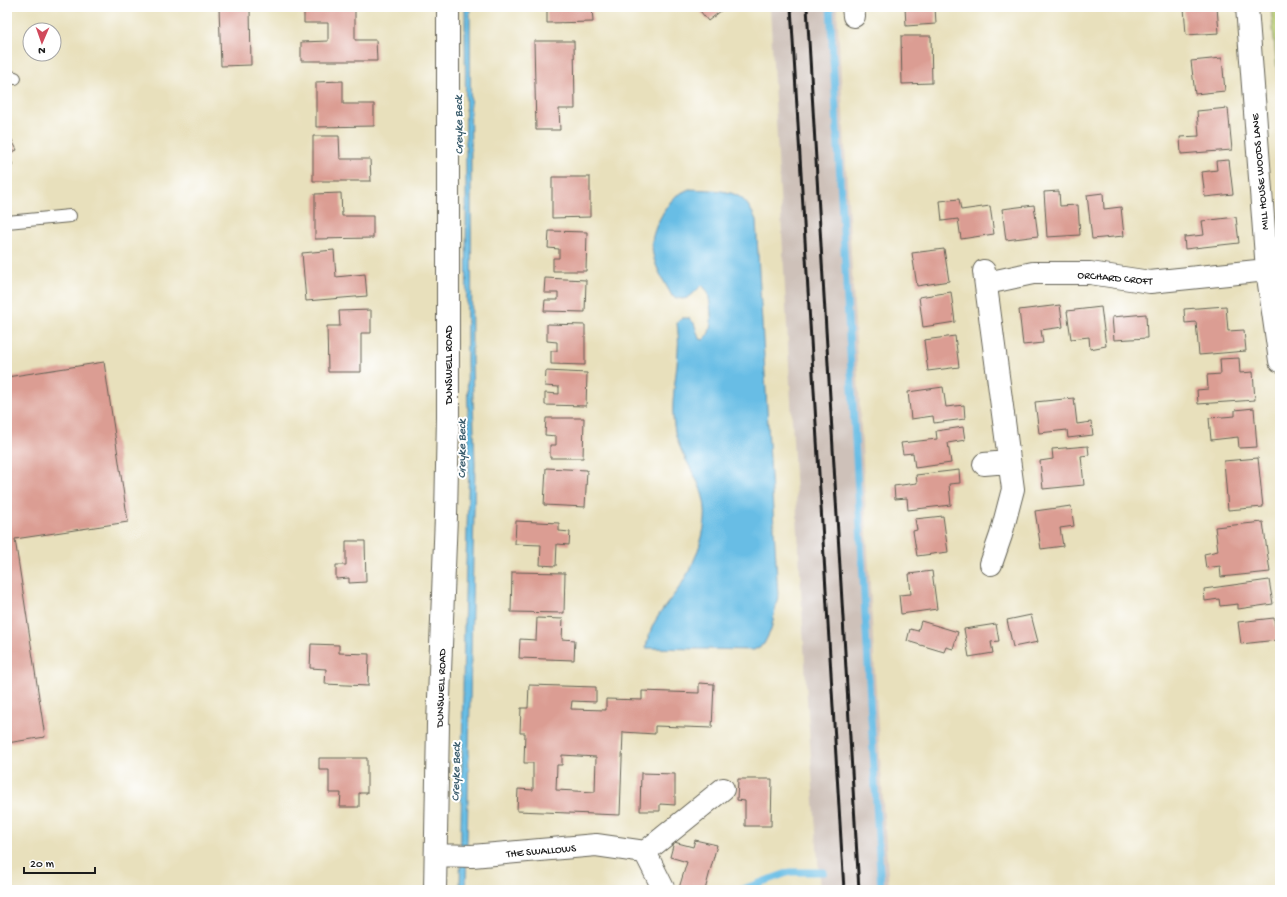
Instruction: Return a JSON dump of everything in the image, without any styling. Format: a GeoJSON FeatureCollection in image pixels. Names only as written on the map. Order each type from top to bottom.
{"type":"FeatureCollection","features":[{"type":"Feature","properties":{"kind":"street","name":"DUNSWELL ROAD"},"geometry":{"type":"LineString","coordinates":[[435,890],[443,856],[438,724],[446,516],[448,417],[448,7]]}},
{"type":"Feature","properties":{"kind":"street","name":"MILL HOUSE WOODS LANE"},"geometry":{"type":"LineString","coordinates":[[1247,7],[1274,268],[1280,361]]}},
{"type":"Feature","properties":{"kind":"street","name":"ORCHARD CROFT"},"geometry":{"type":"LineString","coordinates":[[991,564],[1001,535],[1013,489],[1008,462],[985,277],[1033,273],[1090,273],[1150,282],[1274,268]]}},
{"type":"Feature","properties":{"kind":"street"},"geometry":{"type":"LineString","coordinates":[[984,464],[1008,462]]}},
{"type":"Feature","properties":{"kind":"street"},"geometry":{"type":"LineString","coordinates":[[664,890],[645,852],[723,789]]}},
{"type":"Feature","properties":{"kind":"street","name":"THE SWALLOWS"},"geometry":{"type":"LineString","coordinates":[[443,856],[472,856],[596,845],[645,852]]}},
{"type":"Feature","properties":{"kind":"lane"},"geometry":{"type":"LineString","coordinates":[[7,222],[70,216]]}},
{"type":"Feature","properties":{"kind":"shaded area"},"geometry":{"type":"Polygon","coordinates":[[[770,7],[837,7],[878,726],[889,890],[820,890],[806,684],[770,7]]]}},
{"type":"Feature","properties":{"kind":"green space"},"geometry":{"type":"Polygon","coordinates":[[[1271,7],[1280,7],[1280,104],[1271,7]]]}},
{"type":"Feature","properties":{"kind":"water"},"geometry":{"type":"Polygon","coordinates":[[[465,7],[470,7],[472,363],[475,465],[466,890],[460,890],[464,628],[469,463],[465,7]]]}},
{"type":"Feature","properties":{"kind":"water"},"geometry":{"type":"Polygon","coordinates":[[[689,189],[721,191],[738,196],[747,203],[756,220],[778,596],[771,630],[764,644],[754,650],[646,648],[651,629],[664,607],[681,585],[690,570],[700,545],[705,520],[703,495],[678,443],[673,421],[673,411],[678,347],[677,323],[682,318],[689,318],[694,323],[699,338],[703,340],[707,336],[710,331],[711,324],[711,311],[708,292],[702,285],[688,297],[682,299],[672,296],[662,279],[654,260],[652,247],[656,227],[668,205],[677,195],[689,189]]]}},
{"type":"Feature","properties":{"kind":"building"},"geometry":{"type":"Polygon","coordinates":[[[219,7],[250,7],[251,65],[221,66],[219,7]]]}},
{"type":"Feature","properties":{"kind":"building"},"geometry":{"type":"Polygon","coordinates":[[[304,7],[355,7],[355,40],[376,40],[377,61],[301,61],[301,42],[328,41],[328,23],[304,23],[304,7]]]}},
{"type":"Feature","properties":{"kind":"building"},"geometry":{"type":"Polygon","coordinates":[[[547,7],[592,7],[593,22],[547,23],[547,7]]]}},
{"type":"Feature","properties":{"kind":"building"},"geometry":{"type":"Polygon","coordinates":[[[616,7],[634,7],[634,8],[617,10],[616,7]]]}},
{"type":"Feature","properties":{"kind":"building"},"geometry":{"type":"Polygon","coordinates":[[[697,7],[726,7],[708,21],[697,7]]]}},
{"type":"Feature","properties":{"kind":"building"},"geometry":{"type":"Polygon","coordinates":[[[905,7],[935,7],[936,24],[906,26],[905,7]]]}},
{"type":"Feature","properties":{"kind":"building"},"geometry":{"type":"Polygon","coordinates":[[[1184,7],[1217,7],[1219,33],[1186,35],[1184,7]]]}},
{"type":"Feature","properties":{"kind":"building"},"geometry":{"type":"Polygon","coordinates":[[[901,36],[931,36],[932,83],[902,84],[901,36]]]}},
{"type":"Feature","properties":{"kind":"building"},"geometry":{"type":"Polygon","coordinates":[[[534,41],[574,41],[575,109],[559,109],[560,130],[536,130],[534,41]]]}},
{"type":"Feature","properties":{"kind":"building"},"geometry":{"type":"Polygon","coordinates":[[[1222,58],[1225,91],[1195,94],[1191,61],[1222,58]]]}},
{"type":"Feature","properties":{"kind":"building"},"geometry":{"type":"Polygon","coordinates":[[[343,81],[343,104],[374,104],[374,126],[316,127],[316,82],[343,81]]]}},
{"type":"Feature","properties":{"kind":"building"},"geometry":{"type":"Polygon","coordinates":[[[1228,108],[1232,150],[1181,154],[1180,137],[1199,136],[1197,111],[1228,108]]]}},
{"type":"Feature","properties":{"kind":"building"},"geometry":{"type":"Polygon","coordinates":[[[7,130],[17,150],[8,154],[13,165],[7,169],[7,130]]]}},
{"type":"Feature","properties":{"kind":"building"},"geometry":{"type":"Polygon","coordinates":[[[313,136],[339,136],[340,159],[370,159],[371,181],[313,181],[313,136]]]}},
{"type":"Feature","properties":{"kind":"building"},"geometry":{"type":"Polygon","coordinates":[[[1229,160],[1233,194],[1205,197],[1202,172],[1217,170],[1216,161],[1229,160]]]}},
{"type":"Feature","properties":{"kind":"building"},"geometry":{"type":"Polygon","coordinates":[[[552,177],[590,177],[590,217],[552,218],[552,177]]]}},
{"type":"Feature","properties":{"kind":"building"},"geometry":{"type":"Polygon","coordinates":[[[1059,191],[1060,206],[1078,205],[1080,235],[1047,237],[1044,192],[1059,191]]]}},
{"type":"Feature","properties":{"kind":"building"},"geometry":{"type":"Polygon","coordinates":[[[341,193],[342,216],[373,216],[373,238],[315,239],[315,194],[341,193]]]}},
{"type":"Feature","properties":{"kind":"building"},"geometry":{"type":"Polygon","coordinates":[[[1103,193],[1104,209],[1121,207],[1124,236],[1092,239],[1087,195],[1103,193]]]}},
{"type":"Feature","properties":{"kind":"building"},"geometry":{"type":"Polygon","coordinates":[[[959,199],[961,210],[990,206],[994,234],[961,239],[958,219],[942,221],[940,201],[959,199]]]}},
{"type":"Feature","properties":{"kind":"building"},"geometry":{"type":"Polygon","coordinates":[[[1034,205],[1038,236],[1006,240],[1002,209],[1034,205]]]}},
{"type":"Feature","properties":{"kind":"building"},"geometry":{"type":"Polygon","coordinates":[[[1236,217],[1239,243],[1185,249],[1184,237],[1204,235],[1202,221],[1236,217]]]}},
{"type":"Feature","properties":{"kind":"building"},"geometry":{"type":"Polygon","coordinates":[[[549,231],[587,232],[586,271],[553,271],[553,258],[559,258],[559,249],[548,248],[549,231]]]}},
{"type":"Feature","properties":{"kind":"building"},"geometry":{"type":"Polygon","coordinates":[[[944,249],[949,281],[917,286],[912,253],[944,249]]]}},
{"type":"Feature","properties":{"kind":"building"},"geometry":{"type":"Polygon","coordinates":[[[334,250],[336,277],[365,274],[367,296],[306,301],[302,253],[334,250]]]}},
{"type":"Feature","properties":{"kind":"building"},"geometry":{"type":"Polygon","coordinates":[[[545,278],[586,280],[585,312],[544,311],[545,300],[558,300],[558,293],[544,293],[545,278]]]}},
{"type":"Feature","properties":{"kind":"building"},"geometry":{"type":"Polygon","coordinates":[[[951,292],[955,322],[923,327],[919,297],[951,292]]]}},
{"type":"Feature","properties":{"kind":"building"},"geometry":{"type":"Polygon","coordinates":[[[1060,305],[1063,327],[1041,330],[1043,343],[1023,345],[1019,310],[1060,305]]]}},
{"type":"Feature","properties":{"kind":"building"},"geometry":{"type":"Polygon","coordinates":[[[1226,306],[1228,331],[1244,330],[1246,351],[1199,355],[1196,322],[1185,323],[1184,309],[1226,306]]]}},
{"type":"Feature","properties":{"kind":"building"},"geometry":{"type":"Polygon","coordinates":[[[1101,307],[1106,346],[1090,349],[1089,337],[1071,339],[1067,311],[1101,307]]]}},
{"type":"Feature","properties":{"kind":"building"},"geometry":{"type":"Polygon","coordinates":[[[371,310],[371,333],[361,333],[361,372],[328,372],[327,326],[340,326],[339,311],[371,310]]]}},
{"type":"Feature","properties":{"kind":"building"},"geometry":{"type":"Polygon","coordinates":[[[1146,314],[1147,338],[1114,340],[1112,317],[1146,314]]]}},
{"type":"Feature","properties":{"kind":"building"},"geometry":{"type":"Polygon","coordinates":[[[547,324],[585,325],[585,365],[551,364],[551,351],[557,351],[557,342],[547,341],[547,324]]]}},
{"type":"Feature","properties":{"kind":"building"},"geometry":{"type":"Polygon","coordinates":[[[955,336],[959,367],[928,371],[924,340],[955,336]]]}},
{"type":"Feature","properties":{"kind":"building"},"geometry":{"type":"Polygon","coordinates":[[[1239,358],[1240,373],[1253,372],[1255,400],[1198,404],[1197,390],[1208,389],[1207,375],[1221,374],[1220,359],[1239,358]]]}},
{"type":"Feature","properties":{"kind":"building"},"geometry":{"type":"Polygon","coordinates":[[[104,362],[128,522],[15,539],[45,737],[7,743],[7,377],[104,362]]]}},
{"type":"Feature","properties":{"kind":"building"},"geometry":{"type":"Polygon","coordinates":[[[546,371],[587,373],[586,406],[545,405],[545,393],[559,394],[559,387],[545,386],[546,371]]]}},
{"type":"Feature","properties":{"kind":"building"},"geometry":{"type":"Polygon","coordinates":[[[943,387],[946,407],[964,405],[965,419],[934,423],[933,416],[911,419],[908,392],[943,387]]]}},
{"type":"Feature","properties":{"kind":"building"},"geometry":{"type":"Polygon","coordinates":[[[1074,398],[1077,424],[1091,422],[1093,435],[1068,438],[1067,430],[1039,433],[1035,402],[1074,398]]]}},
{"type":"Feature","properties":{"kind":"building"},"geometry":{"type":"Polygon","coordinates":[[[1254,408],[1257,447],[1239,448],[1238,437],[1211,440],[1209,418],[1235,416],[1235,410],[1254,408]]]}},
{"type":"Feature","properties":{"kind":"building"},"geometry":{"type":"Polygon","coordinates":[[[546,418],[584,418],[583,458],[550,458],[550,445],[556,445],[556,436],[545,435],[546,418]]]}},
{"type":"Feature","properties":{"kind":"building"},"geometry":{"type":"Polygon","coordinates":[[[963,427],[965,440],[948,443],[951,463],[915,468],[913,453],[903,454],[901,443],[937,439],[936,431],[963,427]]]}},
{"type":"Feature","properties":{"kind":"building"},"geometry":{"type":"Polygon","coordinates":[[[1088,446],[1089,455],[1081,456],[1084,485],[1043,489],[1040,461],[1053,459],[1052,449],[1088,446]]]}},
{"type":"Feature","properties":{"kind":"building"},"geometry":{"type":"Polygon","coordinates":[[[1258,458],[1263,507],[1228,510],[1224,461],[1258,458]]]}},
{"type":"Feature","properties":{"kind":"building"},"geometry":{"type":"Polygon","coordinates":[[[546,468],[587,470],[585,507],[544,505],[546,468]]]}},
{"type":"Feature","properties":{"kind":"building"},"geometry":{"type":"Polygon","coordinates":[[[959,470],[960,483],[949,484],[951,505],[908,510],[907,498],[895,499],[894,486],[917,483],[916,475],[959,470]]]}},
{"type":"Feature","properties":{"kind":"building"},"geometry":{"type":"Polygon","coordinates":[[[1071,506],[1074,526],[1060,528],[1063,546],[1041,549],[1035,511],[1071,506]]]}},
{"type":"Feature","properties":{"kind":"building"},"geometry":{"type":"Polygon","coordinates":[[[943,516],[948,552],[917,556],[913,531],[917,530],[915,519],[943,516]]]}},
{"type":"Feature","properties":{"kind":"building"},"geometry":{"type":"Polygon","coordinates":[[[516,521],[559,523],[559,531],[570,532],[569,545],[557,544],[556,566],[540,565],[541,545],[515,544],[516,521]]]}},
{"type":"Feature","properties":{"kind":"building"},"geometry":{"type":"Polygon","coordinates":[[[1263,522],[1270,572],[1221,577],[1220,566],[1206,568],[1204,554],[1218,551],[1215,527],[1263,522]]]}},
{"type":"Feature","properties":{"kind":"building"},"geometry":{"type":"Polygon","coordinates":[[[346,541],[365,541],[366,582],[349,583],[349,578],[336,579],[336,565],[346,565],[346,541]]]}},
{"type":"Feature","properties":{"kind":"building"},"geometry":{"type":"Polygon","coordinates":[[[932,571],[937,609],[901,614],[899,595],[911,594],[909,574],[932,571]]]}},
{"type":"Feature","properties":{"kind":"building"},"geometry":{"type":"Polygon","coordinates":[[[512,572],[565,573],[564,613],[511,612],[512,572]]]}},
{"type":"Feature","properties":{"kind":"building"},"geometry":{"type":"Polygon","coordinates":[[[1269,580],[1273,604],[1238,609],[1238,604],[1220,606],[1219,599],[1205,601],[1204,589],[1269,580]]]}},
{"type":"Feature","properties":{"kind":"building"},"geometry":{"type":"Polygon","coordinates":[[[1031,615],[1038,642],[1013,647],[1007,620],[1031,615]]]}},
{"type":"Feature","properties":{"kind":"building"},"geometry":{"type":"Polygon","coordinates":[[[537,618],[563,619],[562,639],[575,640],[574,660],[519,658],[520,639],[536,640],[537,618]]]}},
{"type":"Feature","properties":{"kind":"building"},"geometry":{"type":"Polygon","coordinates":[[[1274,618],[1277,640],[1241,644],[1238,622],[1274,618]]]}},
{"type":"Feature","properties":{"kind":"building"},"geometry":{"type":"Polygon","coordinates":[[[921,621],[958,632],[953,649],[946,647],[944,652],[907,641],[910,629],[918,631],[921,621]]]}},
{"type":"Feature","properties":{"kind":"building"},"geometry":{"type":"Polygon","coordinates":[[[996,624],[999,641],[991,642],[993,653],[969,657],[964,629],[996,624]]]}},
{"type":"Feature","properties":{"kind":"building"},"geometry":{"type":"Polygon","coordinates":[[[311,644],[339,645],[339,653],[369,654],[368,686],[325,684],[326,669],[310,668],[311,644]]]}},
{"type":"Feature","properties":{"kind":"building"},"geometry":{"type":"Polygon","coordinates":[[[699,683],[714,684],[712,728],[655,726],[655,734],[623,732],[620,815],[517,811],[518,789],[533,790],[533,763],[524,763],[525,733],[520,733],[521,708],[528,708],[529,685],[596,687],[596,702],[572,701],[571,709],[606,710],[606,699],[642,700],[642,691],[699,693],[699,683]],[[562,755],[562,765],[557,765],[556,790],[595,792],[596,757],[562,755]]]}},
{"type":"Feature","properties":{"kind":"building"},"geometry":{"type":"Polygon","coordinates":[[[319,758],[367,758],[367,793],[359,793],[359,807],[340,807],[341,793],[329,793],[329,770],[319,770],[319,758]]]}},
{"type":"Feature","properties":{"kind":"building"},"geometry":{"type":"Polygon","coordinates":[[[641,773],[675,774],[675,805],[660,804],[660,811],[640,811],[641,773]]]}},
{"type":"Feature","properties":{"kind":"building"},"geometry":{"type":"Polygon","coordinates":[[[738,779],[772,779],[771,826],[745,826],[745,801],[737,800],[738,779]]]}},
{"type":"Feature","properties":{"kind":"building"},"geometry":{"type":"Polygon","coordinates":[[[695,840],[717,845],[705,890],[687,890],[679,888],[687,862],[670,857],[674,842],[693,847],[695,840]]]}},
{"type":"Feature","properties":{"kind":"waterway"},"geometry":{"type":"LineString","coordinates":[[830,7],[881,890]]}},
{"type":"Feature","properties":{"kind":"waterway"},"geometry":{"type":"LineString","coordinates":[[740,890],[790,872],[824,872]]}},
{"type":"Feature","properties":{"kind":"railway"},"geometry":{"type":"LineString","coordinates":[[791,7],[844,890]]}},
{"type":"Feature","properties":{"kind":"railway"},"geometry":{"type":"LineString","coordinates":[[807,7],[859,890]]}},
{"type":"Feature","properties":{"kind":"water label","name":"Creyke Beck"},"geometry":{"type":"Point","coordinates":[458,125]}},
{"type":"Feature","properties":{"kind":"water label","name":"Creyke Beck"},"geometry":{"type":"Point","coordinates":[461,449]}},
{"type":"Feature","properties":{"kind":"water label","name":"Creyke Beck"},"geometry":{"type":"Point","coordinates":[455,772]}}]}
